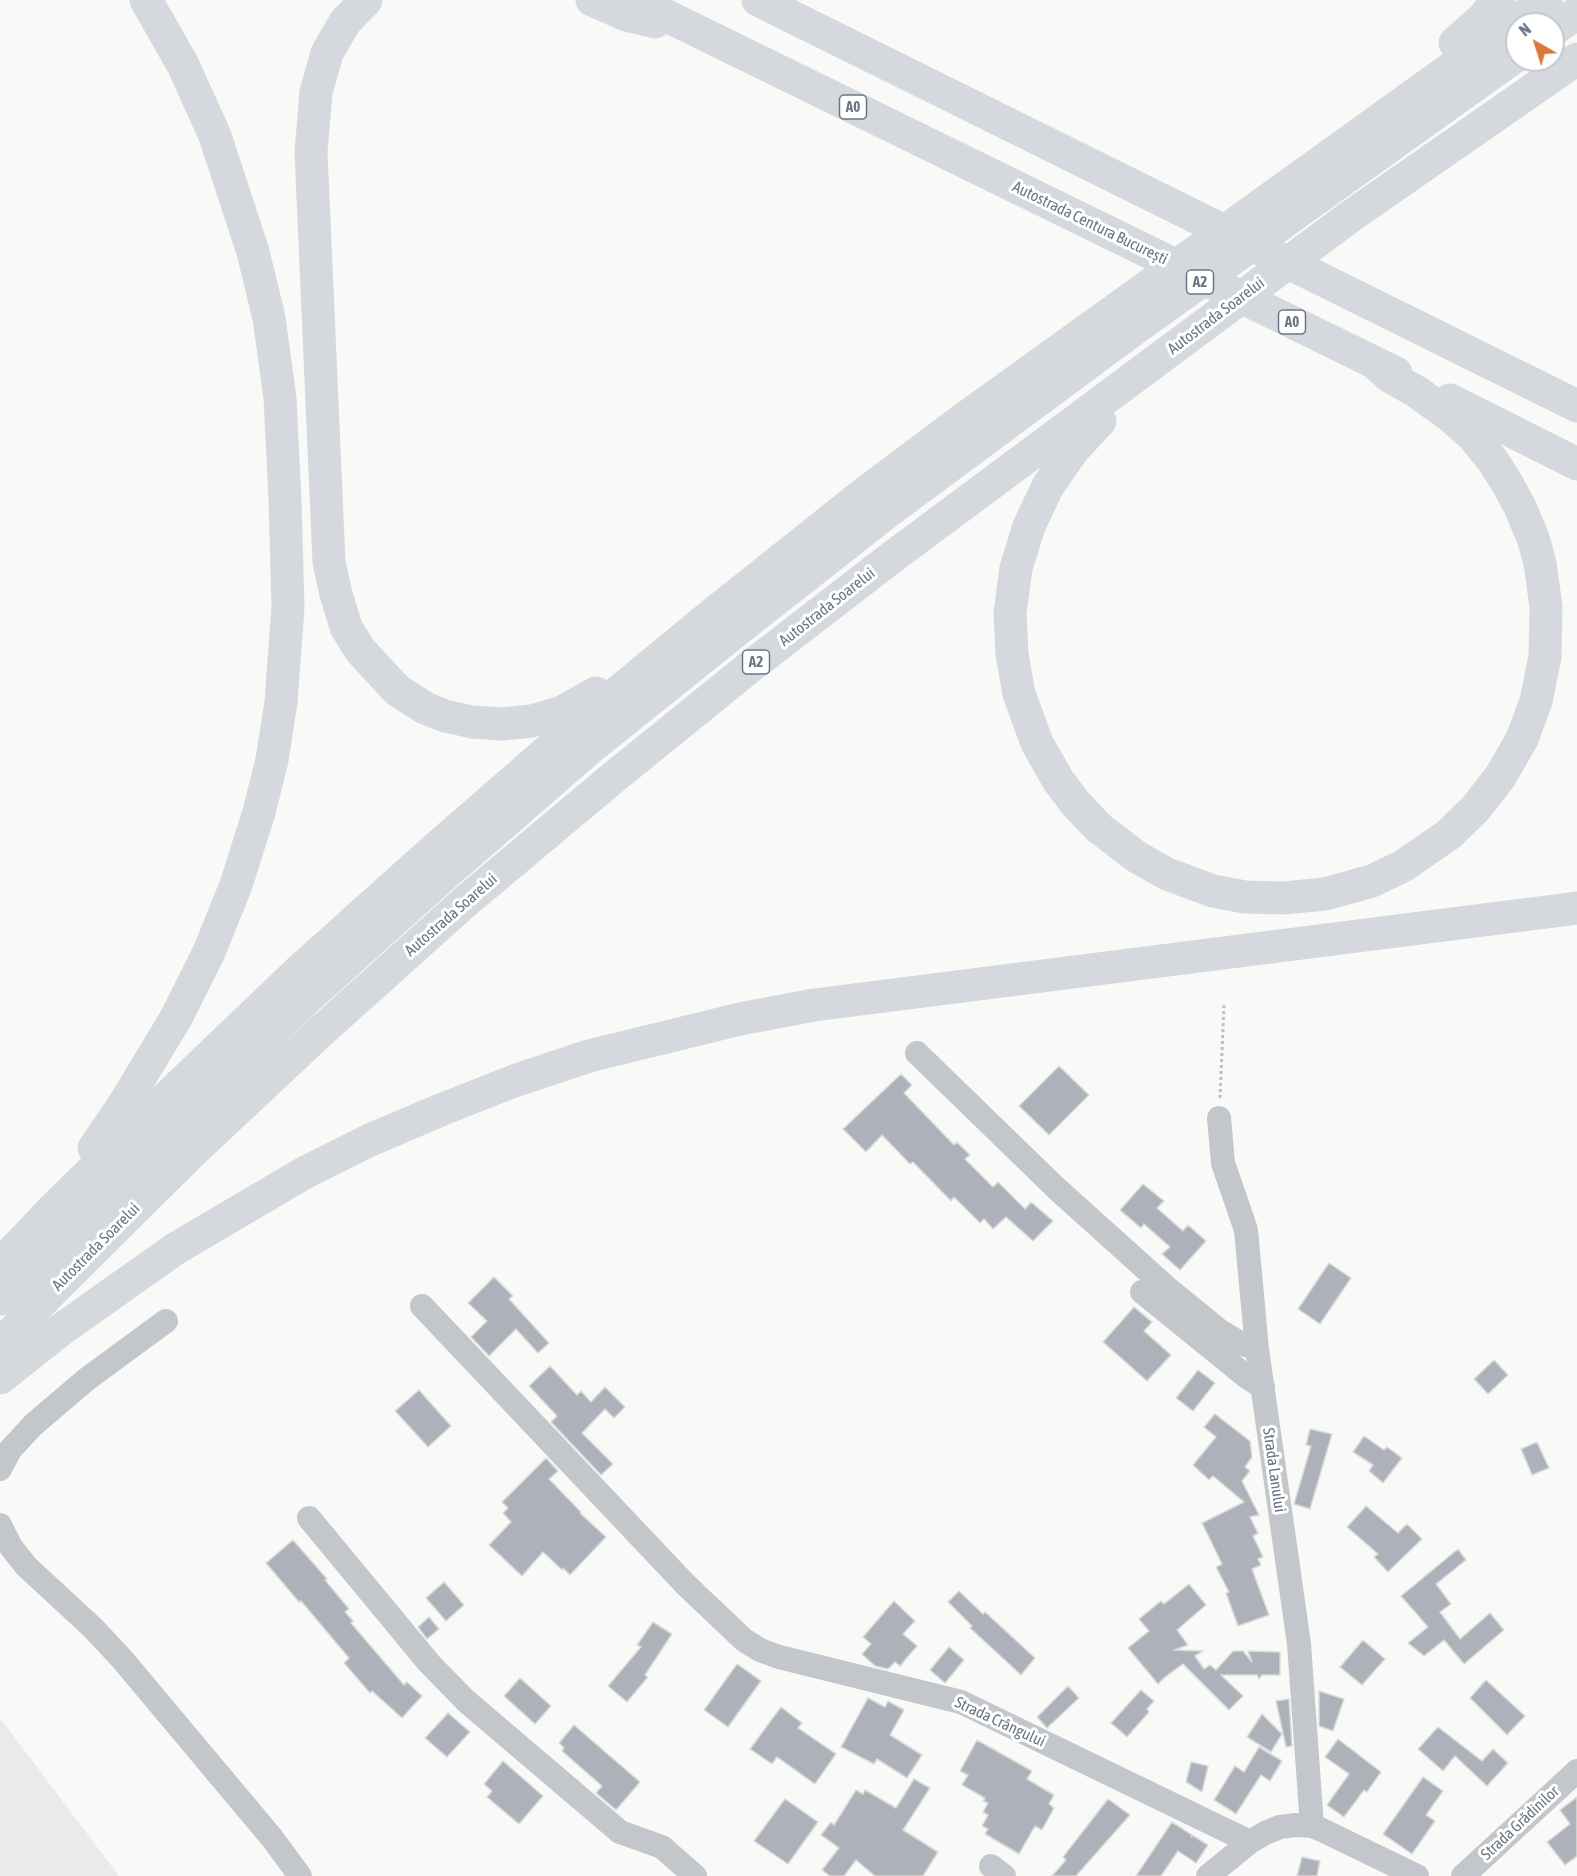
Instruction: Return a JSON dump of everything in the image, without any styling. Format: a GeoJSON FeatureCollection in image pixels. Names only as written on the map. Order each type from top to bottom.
{"type":"FeatureCollection","features":[{"type":"Feature","properties":{"kind":"highway"},"geometry":{"type":"LineString","coordinates":[[50,1212],[124,1104],[176,1018],[209,951],[236,885],[259,812],[272,760],[281,702],[288,608],[285,500],[280,398],[268,318],[253,252],[215,136],[183,65],[146,0]]}},
{"type":"Feature","properties":{"kind":"highway"},"geometry":{"type":"LineString","coordinates":[[366,0],[345,22],[327,53],[316,93],[311,152],[330,562],[336,594],[346,627],[360,650],[380,673],[397,690],[416,702],[445,716],[472,722],[503,724],[532,721],[562,712],[582,701],[664,642],[714,613]]}},
{"type":"Feature","properties":{"kind":"highway"},"geometry":{"type":"LineString","coordinates":[[592,0],[626,15],[700,32]]}},
{"type":"Feature","properties":{"kind":"highway","name":"Autostrada Centura București"},"geometry":{"type":"LineString","coordinates":[[634,0],[1577,464]]}},
{"type":"Feature","properties":{"kind":"highway"},"geometry":{"type":"LineString","coordinates":[[758,0],[1577,406]]}},
{"type":"Feature","properties":{"kind":"highway"},"geometry":{"type":"LineString","coordinates":[[1384,115],[1422,71],[1483,18],[1498,0]]}},
{"type":"Feature","properties":{"kind":"highway"},"geometry":{"type":"LineString","coordinates":[[0,1265],[50,1212],[164,1100],[309,962],[572,730],[714,613],[865,493],[965,418],[1546,0]]}},
{"type":"Feature","properties":{"kind":"highway","name":"Autostrada Soarelui"},"geometry":{"type":"LineString","coordinates":[[0,1345],[188,1156],[319,1033],[466,901],[751,666],[900,551],[1351,216],[1577,59]]}},
{"type":"Feature","properties":{"kind":"highway","name":"Autostrada Soarelui"},"geometry":{"type":"LineString","coordinates":[[0,1299],[163,1136],[305,1000],[589,749],[886,513],[1137,327],[1505,64]]}},
{"type":"Feature","properties":{"kind":"highway"},"geometry":{"type":"LineString","coordinates":[[1422,167],[1476,148],[1577,79]]}},
{"type":"Feature","properties":{"kind":"highway"},"geometry":{"type":"LineString","coordinates":[[1180,343],[1151,380],[1109,413],[1083,438],[1064,461],[1034,512],[1016,568],[1010,613],[1013,666],[1026,719],[1050,768],[1076,804],[1112,839],[1167,874],[1213,891],[1262,898],[1303,897],[1362,884],[1403,866],[1433,847],[1462,824],[1488,794],[1512,759],[1529,720],[1540,683],[1546,634],[1544,582],[1533,538],[1507,483],[1473,436],[1449,415],[1417,392],[1389,376],[1375,363]]}},
{"type":"Feature","properties":{"kind":"highway"},"geometry":{"type":"LineString","coordinates":[[0,1378],[62,1329],[175,1249],[304,1173],[370,1140],[443,1109],[514,1081],[589,1056],[740,1018],[814,1005],[1577,908]]}},
{"type":"Feature","properties":{"kind":"street"},"geometry":{"type":"LineString","coordinates":[[917,1053],[1056,1188],[1148,1271],[1220,1331],[1239,1343],[1257,1349]]}},
{"type":"Feature","properties":{"kind":"street","name":"Strada Lanului"},"geometry":{"type":"LineString","coordinates":[[1219,1118],[1223,1163],[1246,1230],[1257,1349],[1299,1644],[1312,1826]]}},
{"type":"Feature","properties":{"kind":"street"},"geometry":{"type":"LineString","coordinates":[[1142,1292],[1248,1378],[1263,1387]]}},
{"type":"Feature","properties":{"kind":"street","name":"Strada Crângului"},"geometry":{"type":"LineString","coordinates":[[422,1306],[686,1585],[730,1629],[760,1650],[789,1660],[961,1702],[1250,1842]]}},
{"type":"Feature","properties":{"kind":"street"},"geometry":{"type":"LineString","coordinates":[[0,1469],[10,1450],[33,1425],[87,1379],[166,1321]]}},
{"type":"Feature","properties":{"kind":"street"},"geometry":{"type":"LineString","coordinates":[[309,1518],[429,1663],[466,1701],[620,1832],[662,1847],[695,1876]]}},
{"type":"Feature","properties":{"kind":"street"},"geometry":{"type":"LineString","coordinates":[[0,1525],[11,1547],[27,1566],[93,1628],[122,1659],[272,1838],[300,1876]]}},
{"type":"Feature","properties":{"kind":"street","name":"Strada Grădinilor"},"geometry":{"type":"LineString","coordinates":[[1464,1876],[1577,1771]]}},
{"type":"Feature","properties":{"kind":"street"},"geometry":{"type":"LineString","coordinates":[[1208,1876],[1250,1842],[1265,1833],[1281,1827],[1312,1826],[1417,1876]]}},
{"type":"Feature","properties":{"kind":"path"},"geometry":{"type":"LineString","coordinates":[[1219,1118],[1224,1005]]}},
{"type":"Feature","properties":{"kind":"shaded area"},"geometry":{"type":"Polygon","coordinates":[[[0,1718],[119,1876],[0,1876],[0,1718]]]}},
{"type":"Feature","properties":{"kind":"building"},"geometry":{"type":"Polygon","coordinates":[[[1059,1066],[1089,1095],[1049,1135],[1019,1106],[1059,1066]]]}},
{"type":"Feature","properties":{"kind":"building"},"geometry":{"type":"Polygon","coordinates":[[[901,1074],[912,1085],[904,1093],[954,1145],[957,1142],[970,1155],[965,1159],[993,1187],[998,1182],[1025,1209],[1031,1202],[1053,1221],[1033,1241],[1006,1217],[993,1229],[984,1219],[980,1223],[954,1197],[951,1201],[913,1162],[910,1164],[882,1135],[866,1152],[843,1129],[901,1074]]]}},
{"type":"Feature","properties":{"kind":"building"},"geometry":{"type":"Polygon","coordinates":[[[1143,1184],[1164,1201],[1157,1208],[1183,1231],[1188,1225],[1206,1241],[1180,1270],[1162,1254],[1170,1247],[1144,1224],[1141,1228],[1120,1210],[1143,1184]]]}},
{"type":"Feature","properties":{"kind":"building"},"geometry":{"type":"Polygon","coordinates":[[[1329,1263],[1351,1278],[1320,1324],[1298,1309],[1329,1263]]]}},
{"type":"Feature","properties":{"kind":"building"},"geometry":{"type":"Polygon","coordinates":[[[494,1277],[513,1296],[509,1299],[549,1343],[538,1353],[516,1329],[489,1356],[471,1337],[487,1321],[468,1303],[494,1277]]]}},
{"type":"Feature","properties":{"kind":"building"},"geometry":{"type":"Polygon","coordinates":[[[1134,1307],[1152,1322],[1144,1331],[1171,1355],[1147,1381],[1103,1342],[1134,1307]]]}},
{"type":"Feature","properties":{"kind":"building"},"geometry":{"type":"Polygon","coordinates":[[[1494,1360],[1508,1375],[1488,1394],[1474,1379],[1494,1360]]]}},
{"type":"Feature","properties":{"kind":"building"},"geometry":{"type":"Polygon","coordinates":[[[550,1366],[577,1395],[581,1391],[591,1402],[605,1387],[625,1407],[614,1418],[605,1409],[582,1433],[613,1464],[601,1475],[551,1422],[557,1416],[529,1386],[550,1366]]]}},
{"type":"Feature","properties":{"kind":"building"},"geometry":{"type":"Polygon","coordinates":[[[1198,1370],[1215,1383],[1193,1411],[1176,1398],[1198,1370]]]}},
{"type":"Feature","properties":{"kind":"building"},"geometry":{"type":"Polygon","coordinates":[[[419,1390],[451,1426],[428,1447],[395,1411],[419,1390]]]}},
{"type":"Feature","properties":{"kind":"building"},"geometry":{"type":"Polygon","coordinates":[[[1215,1414],[1250,1441],[1252,1457],[1245,1467],[1250,1471],[1242,1481],[1259,1515],[1250,1517],[1258,1533],[1253,1536],[1263,1557],[1258,1559],[1261,1565],[1252,1569],[1269,1615],[1238,1626],[1226,1593],[1229,1592],[1216,1567],[1222,1564],[1202,1523],[1244,1502],[1213,1476],[1209,1480],[1193,1465],[1216,1437],[1204,1427],[1215,1414]]]}},
{"type":"Feature","properties":{"kind":"building"},"geometry":{"type":"Polygon","coordinates":[[[1310,1429],[1332,1434],[1310,1509],[1294,1504],[1311,1446],[1306,1445],[1310,1429]]]}},
{"type":"Feature","properties":{"kind":"building"},"geometry":{"type":"Polygon","coordinates":[[[1364,1436],[1384,1450],[1387,1447],[1402,1458],[1383,1483],[1369,1471],[1373,1465],[1353,1452],[1364,1436]]]}},
{"type":"Feature","properties":{"kind":"building"},"geometry":{"type":"Polygon","coordinates":[[[1537,1442],[1549,1468],[1532,1475],[1521,1449],[1537,1442]]]}},
{"type":"Feature","properties":{"kind":"building"},"geometry":{"type":"Polygon","coordinates":[[[546,1458],[558,1471],[549,1479],[606,1537],[570,1575],[543,1552],[522,1576],[489,1545],[511,1522],[503,1513],[508,1508],[502,1502],[546,1458]]]}},
{"type":"Feature","properties":{"kind":"building"},"geometry":{"type":"Polygon","coordinates":[[[1366,1506],[1398,1533],[1407,1524],[1422,1539],[1388,1572],[1374,1557],[1378,1554],[1347,1527],[1366,1506]]]}},
{"type":"Feature","properties":{"kind":"building"},"geometry":{"type":"Polygon","coordinates":[[[293,1540],[327,1579],[325,1580],[349,1609],[345,1612],[353,1621],[351,1623],[404,1685],[407,1682],[422,1696],[402,1718],[372,1691],[370,1693],[344,1663],[349,1658],[266,1563],[293,1540]]]}},
{"type":"Feature","properties":{"kind":"building"},"geometry":{"type":"Polygon","coordinates":[[[1458,1549],[1466,1560],[1436,1584],[1451,1604],[1440,1612],[1460,1639],[1490,1613],[1504,1630],[1464,1664],[1444,1640],[1424,1656],[1408,1643],[1428,1627],[1401,1596],[1458,1549]]]}},
{"type":"Feature","properties":{"kind":"building"},"geometry":{"type":"Polygon","coordinates":[[[444,1582],[464,1605],[446,1621],[426,1598],[444,1582]]]}},
{"type":"Feature","properties":{"kind":"building"},"geometry":{"type":"Polygon","coordinates":[[[1189,1584],[1206,1605],[1177,1630],[1188,1645],[1174,1650],[1203,1651],[1195,1656],[1204,1669],[1210,1665],[1216,1670],[1233,1651],[1243,1651],[1252,1662],[1248,1651],[1280,1652],[1280,1675],[1262,1675],[1259,1679],[1257,1675],[1221,1675],[1243,1696],[1229,1710],[1183,1664],[1158,1684],[1128,1648],[1149,1631],[1139,1619],[1161,1601],[1164,1604],[1189,1584]]]}},
{"type":"Feature","properties":{"kind":"building"},"geometry":{"type":"Polygon","coordinates":[[[959,1591],[1035,1658],[1021,1675],[970,1628],[972,1626],[948,1602],[959,1591]]]}},
{"type":"Feature","properties":{"kind":"building"},"geometry":{"type":"Polygon","coordinates":[[[894,1601],[915,1621],[903,1634],[917,1646],[900,1666],[895,1662],[888,1669],[875,1666],[862,1654],[871,1644],[863,1637],[894,1601]]]}},
{"type":"Feature","properties":{"kind":"building"},"geometry":{"type":"Polygon","coordinates":[[[429,1617],[439,1629],[427,1639],[418,1627],[429,1617]]]}},
{"type":"Feature","properties":{"kind":"building"},"geometry":{"type":"Polygon","coordinates":[[[653,1622],[672,1634],[645,1675],[648,1677],[627,1702],[608,1686],[641,1647],[637,1645],[653,1622]]]}},
{"type":"Feature","properties":{"kind":"building"},"geometry":{"type":"Polygon","coordinates":[[[1363,1640],[1385,1659],[1362,1685],[1340,1667],[1363,1640]]]}},
{"type":"Feature","properties":{"kind":"building"},"geometry":{"type":"Polygon","coordinates":[[[949,1647],[964,1660],[945,1683],[930,1670],[949,1647]]]}},
{"type":"Feature","properties":{"kind":"building"},"geometry":{"type":"Polygon","coordinates":[[[737,1664],[761,1681],[728,1727],[704,1710],[737,1664]]]}},
{"type":"Feature","properties":{"kind":"building"},"geometry":{"type":"Polygon","coordinates":[[[520,1678],[551,1706],[535,1724],[504,1696],[520,1678]]]}},
{"type":"Feature","properties":{"kind":"building"},"geometry":{"type":"Polygon","coordinates":[[[1486,1680],[1525,1716],[1507,1735],[1470,1698],[1486,1680]]]}},
{"type":"Feature","properties":{"kind":"building"},"geometry":{"type":"Polygon","coordinates":[[[1068,1686],[1079,1698],[1047,1728],[1037,1717],[1068,1686]]]}},
{"type":"Feature","properties":{"kind":"building"},"geometry":{"type":"Polygon","coordinates":[[[1141,1690],[1154,1701],[1147,1709],[1149,1712],[1127,1737],[1111,1723],[1141,1690]]]}},
{"type":"Feature","properties":{"kind":"building"},"geometry":{"type":"Polygon","coordinates":[[[1319,1691],[1344,1699],[1333,1731],[1319,1726],[1319,1691]]]}},
{"type":"Feature","properties":{"kind":"building"},"geometry":{"type":"Polygon","coordinates":[[[868,1698],[885,1707],[888,1701],[904,1710],[890,1735],[922,1755],[907,1778],[877,1759],[874,1764],[841,1747],[868,1698]]]}},
{"type":"Feature","properties":{"kind":"building"},"geometry":{"type":"Polygon","coordinates":[[[1289,1699],[1292,1746],[1286,1747],[1276,1701],[1289,1699]]]}},
{"type":"Feature","properties":{"kind":"building"},"geometry":{"type":"Polygon","coordinates":[[[781,1707],[802,1723],[798,1728],[836,1754],[815,1784],[777,1757],[772,1764],[750,1749],[781,1707]]]}},
{"type":"Feature","properties":{"kind":"building"},"geometry":{"type":"Polygon","coordinates":[[[448,1713],[470,1732],[447,1757],[425,1738],[448,1713]]]}},
{"type":"Feature","properties":{"kind":"building"},"geometry":{"type":"Polygon","coordinates":[[[1262,1714],[1282,1734],[1271,1752],[1247,1737],[1262,1714]]]}},
{"type":"Feature","properties":{"kind":"building"},"geometry":{"type":"Polygon","coordinates":[[[574,1725],[640,1782],[616,1810],[596,1793],[602,1786],[562,1751],[564,1748],[559,1743],[574,1725]]]}},
{"type":"Feature","properties":{"kind":"building"},"geometry":{"type":"Polygon","coordinates":[[[1438,1727],[1482,1761],[1493,1749],[1508,1763],[1487,1786],[1455,1756],[1443,1771],[1418,1749],[1438,1727]]]}},
{"type":"Feature","properties":{"kind":"building"},"geometry":{"type":"Polygon","coordinates":[[[1338,1739],[1381,1772],[1367,1792],[1364,1790],[1344,1817],[1327,1805],[1349,1774],[1325,1757],[1338,1739]]]}},
{"type":"Feature","properties":{"kind":"building"},"geometry":{"type":"Polygon","coordinates":[[[977,1740],[1032,1771],[1027,1779],[1054,1795],[1049,1804],[1054,1808],[1042,1830],[1035,1826],[1019,1854],[985,1834],[988,1829],[982,1826],[988,1815],[983,1812],[988,1803],[983,1801],[985,1798],[962,1785],[968,1775],[960,1771],[977,1740]]]}},
{"type":"Feature","properties":{"kind":"building"},"geometry":{"type":"Polygon","coordinates":[[[1259,1747],[1282,1761],[1270,1781],[1261,1775],[1236,1814],[1214,1800],[1235,1766],[1244,1772],[1259,1747]]]}},
{"type":"Feature","properties":{"kind":"building"},"geometry":{"type":"Polygon","coordinates":[[[503,1761],[543,1796],[519,1824],[487,1797],[492,1791],[484,1784],[503,1761]]]}},
{"type":"Feature","properties":{"kind":"building"},"geometry":{"type":"Polygon","coordinates":[[[1191,1762],[1208,1766],[1202,1792],[1186,1782],[1191,1762]]]}},
{"type":"Feature","properties":{"kind":"building"},"geometry":{"type":"Polygon","coordinates":[[[1423,1777],[1443,1791],[1426,1815],[1435,1821],[1412,1854],[1383,1834],[1423,1777]]]}},
{"type":"Feature","properties":{"kind":"building"},"geometry":{"type":"Polygon","coordinates":[[[914,1779],[930,1788],[903,1830],[938,1852],[923,1876],[875,1876],[856,1860],[844,1876],[830,1876],[822,1870],[839,1848],[821,1835],[831,1822],[834,1825],[856,1790],[863,1794],[865,1790],[896,1808],[914,1779]]]}},
{"type":"Feature","properties":{"kind":"building"},"geometry":{"type":"Polygon","coordinates":[[[1577,1797],[1577,1856],[1565,1865],[1547,1842],[1570,1824],[1560,1810],[1577,1797]]]}},
{"type":"Feature","properties":{"kind":"building"},"geometry":{"type":"Polygon","coordinates":[[[785,1799],[818,1822],[788,1864],[754,1841],[785,1799]]]}},
{"type":"Feature","properties":{"kind":"building"},"geometry":{"type":"Polygon","coordinates":[[[1108,1799],[1130,1815],[1076,1876],[1052,1876],[1066,1860],[1063,1857],[1108,1799]]]}},
{"type":"Feature","properties":{"kind":"building"},"geometry":{"type":"Polygon","coordinates":[[[1172,1822],[1208,1845],[1196,1863],[1178,1851],[1161,1876],[1136,1876],[1172,1822]]]}},
{"type":"Feature","properties":{"kind":"building"},"geometry":{"type":"Polygon","coordinates":[[[1302,1857],[1320,1861],[1317,1876],[1297,1876],[1302,1857]]]}}]}
